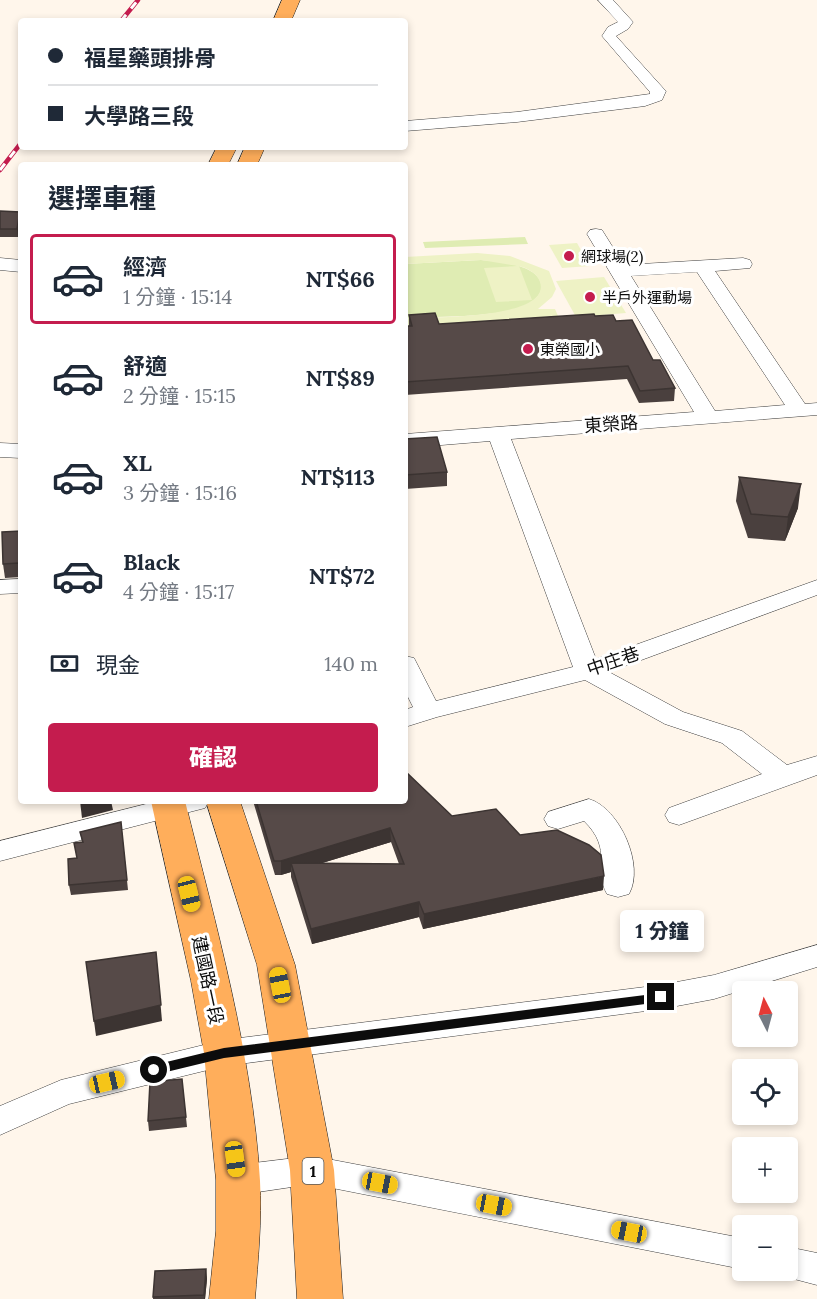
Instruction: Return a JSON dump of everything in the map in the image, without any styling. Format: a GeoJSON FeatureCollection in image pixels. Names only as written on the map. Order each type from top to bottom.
{"type":"FeatureCollection","features":[{"type":"Feature","properties":{"kind":"main road"},"geometry":{"type":"LineString","coordinates":[[283,18],[291,0]]}},
{"type":"Feature","properties":{"kind":"main road","name":"建國路一段"},"geometry":{"type":"LineString","coordinates":[[177,804],[224,1053],[238,1180],[238,1232],[232,1299]]}},
{"type":"Feature","properties":{"kind":"main road","name":"1"},"geometry":{"type":"LineString","coordinates":[[224,804],[276,965],[312,1170],[320,1299]]}},
{"type":"Feature","properties":{"kind":"street"},"geometry":{"type":"LineString","coordinates":[[408,126],[517,117],[645,101],[657,97],[658,91],[609,36],[613,30],[623,26],[626,22],[604,0]]}},
{"type":"Feature","properties":{"kind":"street"},"geometry":{"type":"LineString","coordinates":[[596,234],[708,417]]}},
{"type":"Feature","properties":{"kind":"street"},"geometry":{"type":"LineString","coordinates":[[0,264],[18,266]]}},
{"type":"Feature","properties":{"kind":"street"},"geometry":{"type":"LineString","coordinates":[[617,271],[743,264]]}},
{"type":"Feature","properties":{"kind":"street"},"geometry":{"type":"LineString","coordinates":[[702,266],[808,409]]}},
{"type":"Feature","properties":{"kind":"street","name":"東榮路"},"geometry":{"type":"LineString","coordinates":[[408,441],[808,409]]}},
{"type":"Feature","properties":{"kind":"street"},"geometry":{"type":"LineString","coordinates":[[498,433],[588,671],[674,718],[732,737],[783,776]]}},
{"type":"Feature","properties":{"kind":"street"},"geometry":{"type":"LineString","coordinates":[[0,450],[18,451]]}},
{"type":"Feature","properties":{"kind":"street"},"geometry":{"type":"LineString","coordinates":[[0,587],[18,586]]}},
{"type":"Feature","properties":{"kind":"street","name":"中庄巷"},"geometry":{"type":"LineString","coordinates":[[416,715],[588,671],[817,587]]}},
{"type":"Feature","properties":{"kind":"street"},"geometry":{"type":"LineString","coordinates":[[408,678],[416,715]]}},
{"type":"Feature","properties":{"kind":"street"},"geometry":{"type":"LineString","coordinates":[[679,815],[817,765]]}},
{"type":"Feature","properties":{"kind":"street"},"geometry":{"type":"LineString","coordinates":[[0,851],[173,804]]}},
{"type":"Feature","properties":{"kind":"street"},"geometry":{"type":"LineString","coordinates":[[558,819],[589,809],[604,823],[618,853],[618,887]]}},
{"type":"Feature","properties":{"kind":"street"},"geometry":{"type":"LineString","coordinates":[[0,1121],[61,1093],[224,1053],[661,997],[714,987],[817,956]]}},
{"type":"Feature","properties":{"kind":"street"},"geometry":{"type":"LineString","coordinates":[[238,1180],[312,1170],[732,1252]]}},
{"type":"Feature","properties":{"kind":"street"},"geometry":{"type":"LineString","coordinates":[[798,1265],[817,1269]]}},
{"type":"Feature","properties":{"kind":"green space"},"geometry":{"type":"Polygon","coordinates":[[[525,237],[528,244],[425,248],[423,242],[525,237]]]}},
{"type":"Feature","properties":{"kind":"green space","name":"網球場(2)"},"geometry":{"type":"Polygon","coordinates":[[[577,243],[590,266],[562,268],[549,245],[577,243]]]}},
{"type":"Feature","properties":{"kind":"green space"},"geometry":{"type":"Polygon","coordinates":[[[477,253],[510,256],[549,271],[556,289],[552,297],[538,309],[555,309],[558,316],[408,326],[408,318],[485,314],[508,310],[527,304],[531,300],[496,302],[484,268],[518,266],[481,260],[408,264],[408,257],[477,253]],[[519,266],[532,300],[539,294],[540,282],[531,271],[519,266]]]}},
{"type":"Feature","properties":{"kind":"green space"},"geometry":{"type":"Polygon","coordinates":[[[481,260],[508,263],[536,275],[541,290],[536,298],[527,305],[508,311],[479,315],[408,318],[408,264],[481,260]]]}},
{"type":"Feature","properties":{"kind":"green space","name":"半戶外運動場"},"geometry":{"type":"Polygon","coordinates":[[[604,277],[626,313],[576,317],[556,281],[604,277]]]}},
{"type":"Feature","properties":{"kind":"building"},"geometry":{"type":"Polygon","coordinates":[[[0,211],[18,212],[17,229],[0,229],[0,211]]]}},
{"type":"Feature","properties":{"kind":"building"},"geometry":{"type":"Polygon","coordinates":[[[435,313],[439,324],[594,314],[595,316],[613,315],[616,321],[632,320],[653,360],[660,360],[675,388],[640,391],[628,366],[408,382],[408,326],[412,326],[409,315],[435,313]]]}},
{"type":"Feature","properties":{"kind":"building"},"geometry":{"type":"Polygon","coordinates":[[[437,437],[447,472],[408,475],[408,439],[437,437]]]}},
{"type":"Feature","properties":{"kind":"building"},"geometry":{"type":"Polygon","coordinates":[[[739,477],[801,484],[788,517],[751,514],[739,477]]]}},
{"type":"Feature","properties":{"kind":"building"},"geometry":{"type":"Polygon","coordinates":[[[18,531],[18,563],[3,564],[2,532],[18,531]]]}},
{"type":"Feature","properties":{"kind":"building"},"geometry":{"type":"Polygon","coordinates":[[[408,774],[452,816],[496,809],[520,835],[557,830],[589,845],[601,855],[604,876],[424,914],[419,902],[311,929],[291,863],[404,864],[390,828],[281,861],[274,861],[257,804],[408,804],[408,774]]]}},
{"type":"Feature","properties":{"kind":"building"},"geometry":{"type":"Polygon","coordinates":[[[121,822],[127,880],[69,885],[68,859],[77,858],[74,843],[83,842],[80,832],[121,822]]]}},
{"type":"Feature","properties":{"kind":"building"},"geometry":{"type":"Polygon","coordinates":[[[156,952],[161,1005],[94,1021],[86,962],[156,952]]]}},
{"type":"Feature","properties":{"kind":"building"},"geometry":{"type":"Polygon","coordinates":[[[182,1079],[186,1117],[148,1121],[150,1082],[182,1079]]]}},
{"type":"Feature","properties":{"kind":"building"},"geometry":{"type":"Polygon","coordinates":[[[206,1269],[204,1295],[153,1297],[155,1271],[206,1269]]]}},
{"type":"Feature","properties":{"kind":"railway"},"geometry":{"type":"LineString","coordinates":[[123,18],[138,0]]}},
{"type":"Feature","properties":{"kind":"railway"},"geometry":{"type":"LineString","coordinates":[[0,170],[18,147]]}},
{"type":"Feature","properties":{"kind":"place","name":"網球場(2)"},"geometry":{"type":"Point","coordinates":[569,256]}},
{"type":"Feature","properties":{"kind":"place","name":"半戶外運動場"},"geometry":{"type":"Point","coordinates":[590,297]}},
{"type":"Feature","properties":{"kind":"place","name":"東榮國小"},"geometry":{"type":"Point","coordinates":[528,349]}},
{"type":"Feature","properties":{"kind":"route"},"geometry":{"type":"LineString","coordinates":[[154,1070],[224,1053],[661,997]]}}]}
